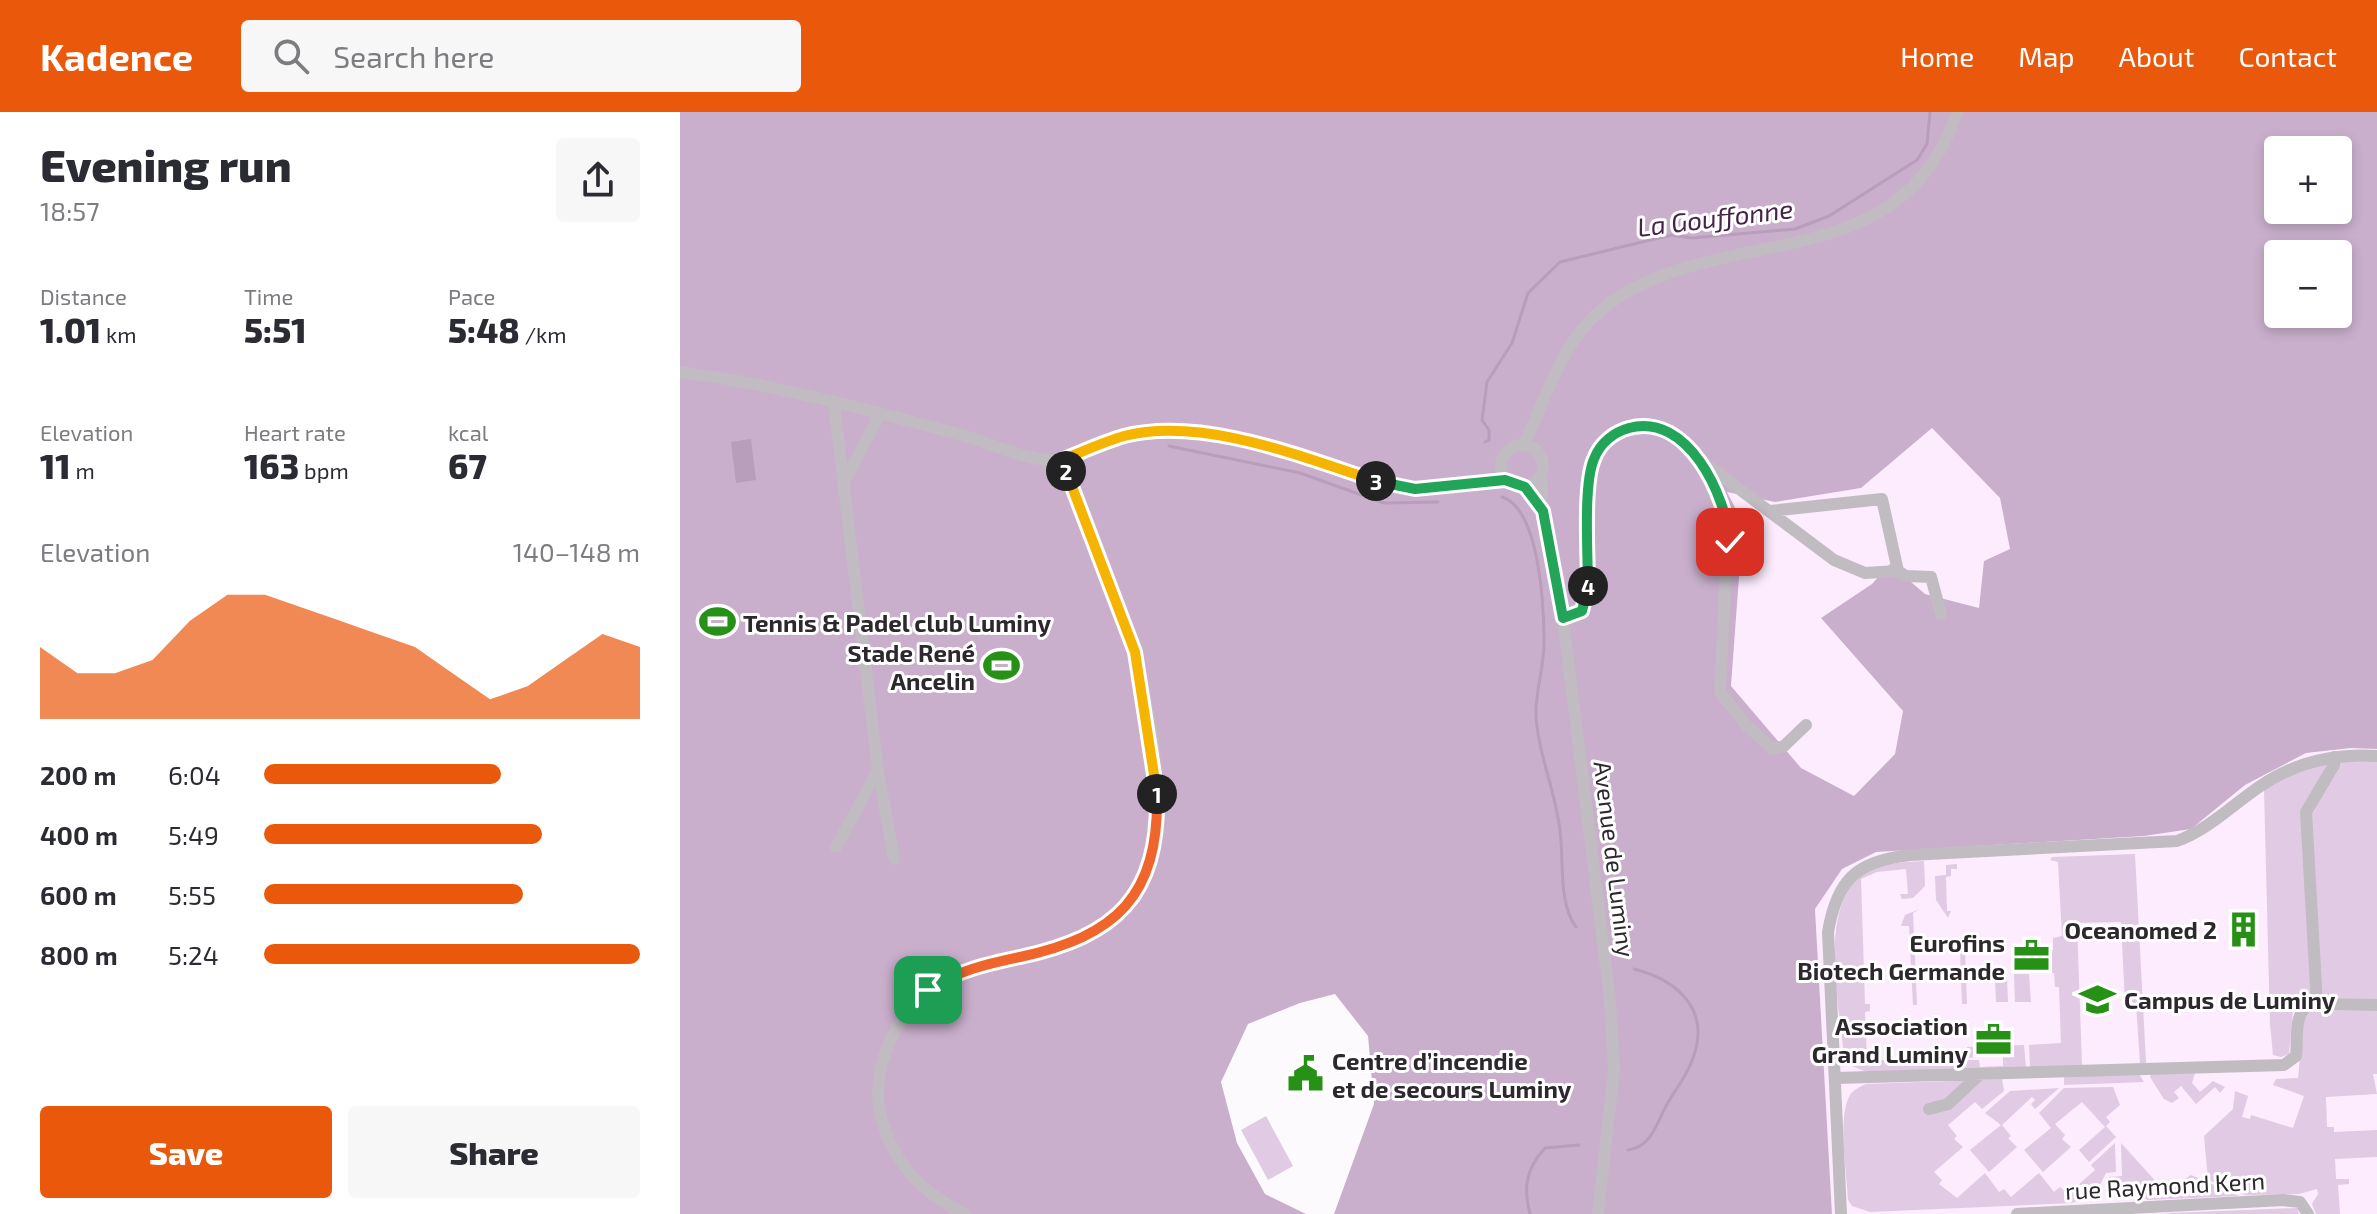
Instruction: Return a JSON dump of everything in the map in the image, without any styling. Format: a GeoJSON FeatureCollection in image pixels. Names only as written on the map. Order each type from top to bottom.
{"type":"FeatureCollection","features":[{"type":"Feature","properties":{"kind":"street"},"geometry":{"type":"LineString","coordinates":[[1469,481],[1501,463],[1509,450],[1523,445],[1539,417],[1562,358],[1584,326],[1604,307],[1660,277],[1818,238],[1862,223],[1894,203],[1922,177],[1943,147],[1957,112]]}},
{"type":"Feature","properties":{"kind":"street"},"geometry":{"type":"LineString","coordinates":[[680,372],[955,433],[1042,459],[1061,460],[1125,436],[1183,433],[1242,440],[1391,486],[1415,489],[1469,481],[1505,480],[1525,487],[1541,476],[1543,461],[1537,451],[1539,417]]}},
{"type":"Feature","properties":{"kind":"street"},"geometry":{"type":"LineString","coordinates":[[834,404],[878,770],[894,859]]}},
{"type":"Feature","properties":{"kind":"street"},"geometry":{"type":"LineString","coordinates":[[845,480],[879,416]]}},
{"type":"Feature","properties":{"kind":"street"},"geometry":{"type":"LineString","coordinates":[[1563,618],[1582,611],[1586,603],[1591,471],[1601,447],[1618,431],[1652,426],[1673,435],[1698,458],[1849,568],[1865,573],[1898,571],[1906,576],[1931,577],[1941,614]]}},
{"type":"Feature","properties":{"kind":"street"},"geometry":{"type":"LineString","coordinates":[[1523,445],[1537,451]]}},
{"type":"Feature","properties":{"kind":"street"},"geometry":{"type":"LineString","coordinates":[[1698,458],[1724,509],[1728,525],[1720,692],[1747,726],[1773,749],[1784,746],[1806,725]]}},
{"type":"Feature","properties":{"kind":"street"},"geometry":{"type":"LineString","coordinates":[[965,1214],[927,1191],[894,1154],[880,1111],[879,1097],[881,1070],[889,1042],[915,1002],[942,980],[973,968],[1068,944],[1102,928],[1123,909],[1139,887],[1157,830],[1153,758],[1135,652],[1061,460]]}},
{"type":"Feature","properties":{"kind":"street"},"geometry":{"type":"LineString","coordinates":[[1501,463],[1505,480]]}},
{"type":"Feature","properties":{"kind":"street","name":"Avenue de Luminy"},"geometry":{"type":"LineString","coordinates":[[1541,476],[1543,511],[1563,618],[1613,1043],[1611,1111],[1598,1214]]}},
{"type":"Feature","properties":{"kind":"street","name":"Avenue de Luminy"},"geometry":{"type":"LineString","coordinates":[[1525,487],[1543,511]]}},
{"type":"Feature","properties":{"kind":"street"},"geometry":{"type":"LineString","coordinates":[[1770,511],[1882,499],[1898,571]]}},
{"type":"Feature","properties":{"kind":"street"},"geometry":{"type":"LineString","coordinates":[[1841,1214],[1828,932],[1832,909],[1853,873],[1874,861],[1910,855],[2177,841],[2211,825],[2282,772],[2334,757],[2377,756]]}},
{"type":"Feature","properties":{"kind":"street"},"geometry":{"type":"LineString","coordinates":[[2317,1004],[2306,812],[2334,765],[2334,757]]}},
{"type":"Feature","properties":{"kind":"street"},"geometry":{"type":"LineString","coordinates":[[836,847],[878,770]]}},
{"type":"Feature","properties":{"kind":"street"},"geometry":{"type":"LineString","coordinates":[[1836,1078],[2284,1065],[2296,1056],[2299,1013],[2304,1007],[2317,1004],[2377,1005]]}},
{"type":"Feature","properties":{"kind":"street"},"geometry":{"type":"LineString","coordinates":[[1929,1109],[1948,1104],[1980,1074]]}},
{"type":"Feature","properties":{"kind":"street","name":"rue Raymond Kern"},"geometry":{"type":"LineString","coordinates":[[2017,1214],[2283,1200],[2300,1202],[2308,1214]]}},
{"type":"Feature","properties":{"kind":"shaded area"},"geometry":{"type":"Polygon","coordinates":[[[680,112],[2377,112],[2377,749],[2351,748],[2306,753],[2245,785],[2191,829],[2144,836],[1876,852],[1842,869],[1815,909],[1832,1214],[1334,1214],[1374,1104],[1368,1036],[1335,994],[1300,1003],[1248,1024],[1221,1082],[1237,1143],[1265,1194],[1306,1214],[680,1214],[680,112]],[[1932,428],[1861,488],[1775,502],[1727,492],[1743,523],[1731,686],[1801,768],[1854,796],[1895,754],[1903,711],[1821,618],[1872,584],[1890,564],[1925,594],[1979,608],[1984,561],[2010,549],[2000,498],[1932,428]]]}},
{"type":"Feature","properties":{"kind":"shaded area"},"geometry":{"type":"Polygon","coordinates":[[[1932,428],[2000,498],[2010,549],[1979,608],[1925,594],[1890,564],[1872,584],[1821,618],[1903,711],[1895,754],[1854,796],[1801,769],[1731,686],[1743,523],[1726,490],[1775,502],[1861,488],[1932,428]]]}},
{"type":"Feature","properties":{"kind":"shaded area"},"geometry":{"type":"Polygon","coordinates":[[[751,439],[756,480],[736,483],[731,442],[751,439]]]}},
{"type":"Feature","properties":{"kind":"shaded area","name":"Campus de Luminy"},"geometry":{"type":"Polygon","coordinates":[[[2351,748],[2377,749],[2377,1214],[1832,1214],[1815,908],[1842,869],[1876,852],[2144,836],[2191,829],[2245,785],[2306,753],[2351,748]]]}},
{"type":"Feature","properties":{"kind":"shaded area"},"geometry":{"type":"Polygon","coordinates":[[[2377,760],[2377,999],[2294,999],[2289,1054],[2281,1057],[2273,1055],[2264,790],[2306,769],[2377,760]]]}},
{"type":"Feature","properties":{"kind":"shaded area"},"geometry":{"type":"Polygon","coordinates":[[[2135,854],[2146,1063],[2140,1063],[2136,1003],[2125,1003],[2121,922],[2077,923],[2082,1065],[2030,1068],[2029,1045],[2061,1043],[2059,987],[2055,987],[2054,973],[2046,973],[2045,950],[2053,950],[2053,938],[2062,936],[2058,862],[2050,860],[2052,857],[2135,854]]]}},
{"type":"Feature","properties":{"kind":"shaded area"},"geometry":{"type":"Polygon","coordinates":[[[1924,861],[1925,886],[1913,898],[1902,899],[1900,894],[1908,894],[1906,869],[1877,872],[1861,879],[1865,1004],[1870,1004],[1870,1011],[1865,1012],[1867,1060],[1979,1060],[1980,1067],[2003,1066],[2003,1054],[1968,1058],[1967,1047],[2024,1045],[2026,1068],[1867,1072],[1849,1065],[1844,1057],[1835,952],[1843,900],[1856,881],[1875,868],[1893,863],[1924,861]]]}},
{"type":"Feature","properties":{"kind":"shaded area"},"geometry":{"type":"Polygon","coordinates":[[[1957,864],[1957,869],[1951,869],[1951,876],[1946,877],[1947,911],[1951,911],[1948,918],[1936,900],[1935,876],[1946,875],[1946,865],[1957,864]]]}},
{"type":"Feature","properties":{"kind":"shaded area"},"geometry":{"type":"Polygon","coordinates":[[[1920,909],[1913,913],[1917,1005],[1913,1005],[1909,926],[1901,926],[1905,915],[1920,909]]]}},
{"type":"Feature","properties":{"kind":"shaded area"},"geometry":{"type":"Polygon","coordinates":[[[1960,948],[1965,951],[1967,1004],[1962,1004],[1960,948]]]}},
{"type":"Feature","properties":{"kind":"shaded area"},"geometry":{"type":"Polygon","coordinates":[[[2014,974],[2029,974],[2031,1002],[2015,1002],[2014,974]]]}},
{"type":"Feature","properties":{"kind":"shaded area"},"geometry":{"type":"Polygon","coordinates":[[[1995,977],[2007,977],[2008,1002],[1996,1002],[1995,977]]]}},
{"type":"Feature","properties":{"kind":"shaded area"},"geometry":{"type":"Polygon","coordinates":[[[2311,1010],[2377,1011],[2377,1074],[2373,1074],[2377,1094],[2326,1097],[2327,1127],[2334,1127],[2334,1132],[2377,1130],[2377,1157],[2335,1159],[2336,1179],[2349,1179],[2349,1184],[2338,1185],[2340,1214],[2316,1214],[2312,1204],[2318,1194],[2317,1189],[2299,1194],[2245,1195],[2208,1180],[2204,1136],[2233,1109],[2235,1091],[2248,1096],[2242,1117],[2250,1119],[2251,1115],[2293,1128],[2304,1096],[2273,1085],[2276,1079],[2298,1078],[2304,1016],[2311,1010]]]}},
{"type":"Feature","properties":{"kind":"shaded area"},"geometry":{"type":"Polygon","coordinates":[[[2195,1073],[2192,1083],[2200,1092],[2213,1081],[2225,1087],[2220,1093],[2215,1087],[2196,1104],[2181,1086],[2174,1092],[2179,1098],[2172,1103],[2164,1099],[2150,1077],[2151,1074],[2195,1073]]]}},
{"type":"Feature","properties":{"kind":"shaded area"},"geometry":{"type":"Polygon","coordinates":[[[2139,1074],[2144,1082],[2064,1085],[2064,1076],[2139,1074]]]}},
{"type":"Feature","properties":{"kind":"shaded area"},"geometry":{"type":"Polygon","coordinates":[[[2002,1079],[2004,1091],[1982,1109],[1975,1102],[1948,1125],[1957,1136],[1954,1139],[1963,1147],[1934,1172],[1942,1180],[1939,1184],[1957,1198],[1985,1173],[1999,1192],[2004,1189],[2011,1197],[2039,1173],[2054,1192],[2060,1187],[2068,1194],[2095,1170],[2091,1165],[2115,1143],[2116,1172],[2106,1173],[2094,1197],[2071,1203],[1870,1212],[1852,1206],[1848,1200],[1843,1131],[1846,1105],[1853,1091],[1866,1084],[2002,1079]]]}},
{"type":"Feature","properties":{"kind":"shaded area"},"geometry":{"type":"Polygon","coordinates":[[[2113,1087],[2120,1105],[2106,1117],[2110,1122],[2106,1126],[2116,1137],[2089,1162],[2079,1150],[2105,1127],[2082,1102],[2055,1124],[2065,1135],[2062,1139],[2071,1147],[2043,1172],[2024,1150],[2051,1128],[2039,1113],[2064,1088],[2113,1087]]]}},
{"type":"Feature","properties":{"kind":"shaded area"},"geometry":{"type":"Polygon","coordinates":[[[2059,1088],[2035,1109],[2031,1104],[2035,1100],[2032,1097],[2002,1125],[2017,1147],[1989,1172],[1970,1150],[2001,1125],[1985,1113],[2010,1091],[2059,1088]]]}},
{"type":"Feature","properties":{"kind":"shaded area"},"geometry":{"type":"Polygon","coordinates":[[[1266,1116],[1293,1166],[1268,1180],[1241,1130],[1266,1116]]]}},
{"type":"Feature","properties":{"kind":"shaded area"},"geometry":{"type":"Polygon","coordinates":[[[2121,1143],[2160,1186],[2169,1180],[2177,1184],[2191,1175],[2239,1196],[2147,1200],[2130,1184],[2109,1184],[2109,1177],[2122,1176],[2121,1143]]]}},
{"type":"Feature","properties":{"kind":"shaded area"},"geometry":{"type":"Polygon","coordinates":[[[2297,1208],[2299,1214],[2164,1214],[2170,1213],[2297,1208]]]}},
{"type":"Feature","properties":{"kind":"waterway","name":"La Gouffonne"},"geometry":{"type":"LineString","coordinates":[[1485,442],[1489,440],[1489,430],[1482,420],[1487,382],[1512,343],[1528,293],[1560,262],[1671,235],[1692,238],[1795,229],[1829,216],[1917,160],[1927,144],[1930,112]]}},
{"type":"Feature","properties":{"kind":"waterway"},"geometry":{"type":"LineString","coordinates":[[1169,446],[1300,473],[1384,503],[1438,502]]}},
{"type":"Feature","properties":{"kind":"waterway","name":"La Gouffonne"},"geometry":{"type":"LineString","coordinates":[[1502,497],[1515,505],[1525,520],[1537,561],[1544,643],[1536,707],[1537,730],[1558,817],[1566,906],[1576,927]]}},
{"type":"Feature","properties":{"kind":"waterway","name":"La Gouffonne"},"geometry":{"type":"LineString","coordinates":[[1628,1150],[1642,1145],[1656,1127],[1689,1069],[1697,1045],[1698,1028],[1688,1001],[1678,991],[1651,974],[1634,969]]}},
{"type":"Feature","properties":{"kind":"waterway","name":"La Gouffonne"},"geometry":{"type":"LineString","coordinates":[[1530,1214],[1528,1179],[1534,1163],[1545,1148],[1579,1145]]}},
{"type":"Feature","properties":{"kind":"place","name":"Tennis & Padel club Luminy"},"geometry":{"type":"Point","coordinates":[717,622]}},
{"type":"Feature","properties":{"kind":"place","name":"Stade René Ancelin"},"geometry":{"type":"Point","coordinates":[1001,666]}},
{"type":"Feature","properties":{"kind":"place","name":"Oceanomed 2"},"geometry":{"type":"Point","coordinates":[2243,929]}},
{"type":"Feature","properties":{"kind":"place","name":"Eurofins Biotech Germande"},"geometry":{"type":"Point","coordinates":[2031,956]}},
{"type":"Feature","properties":{"kind":"place","name":"Campus de Luminy"},"geometry":{"type":"Point","coordinates":[2098,999]}},
{"type":"Feature","properties":{"kind":"place","name":"Association Grand Luminy"},"geometry":{"type":"Point","coordinates":[1994,1039]}},
{"type":"Feature","properties":{"kind":"place","name":"Centre d’incendie et de secours Luminy"},"geometry":{"type":"Point","coordinates":[1306,1074]}},
{"type":"Feature","properties":{"kind":"route"},"geometry":{"type":"LineString","coordinates":[[928,990],[942,980],[973,968],[1093,935],[1123,909],[1139,887],[1157,830],[1153,758],[1135,652],[1061,460],[1125,436],[1172,433],[1242,440],[1391,486],[1415,489],[1469,481],[1505,480],[1514,486],[1525,487],[1543,511],[1563,618],[1582,611],[1588,594],[1590,485],[1594,458],[1618,431],[1640,425],[1652,426],[1673,435],[1698,458],[1724,509],[1730,542]]}}]}
